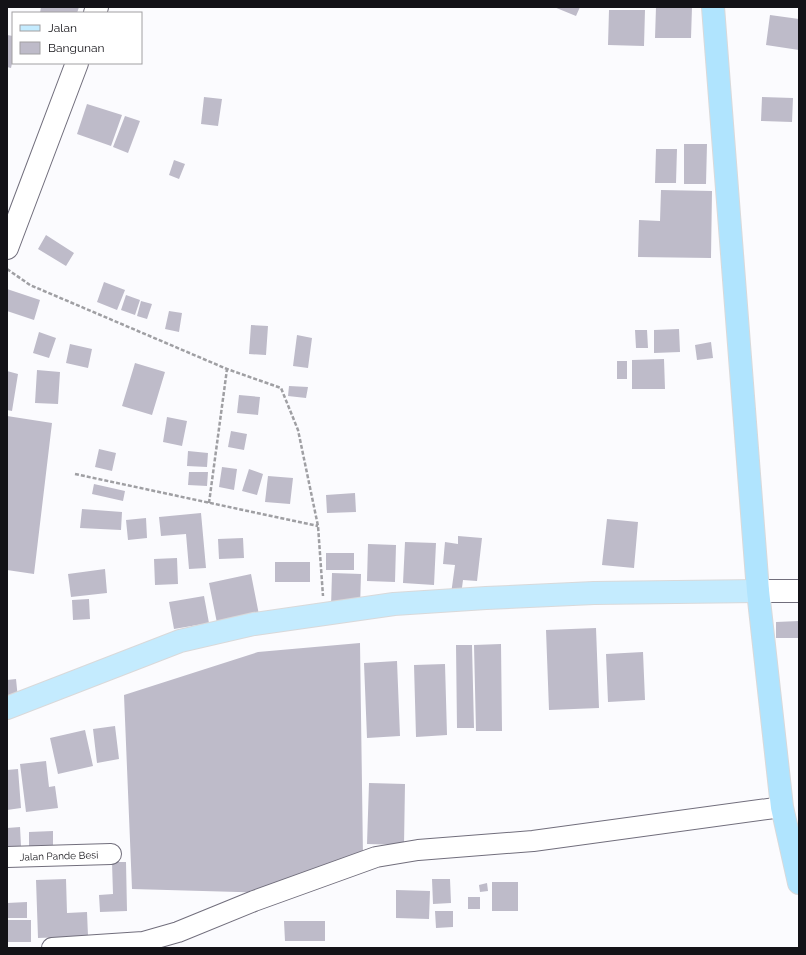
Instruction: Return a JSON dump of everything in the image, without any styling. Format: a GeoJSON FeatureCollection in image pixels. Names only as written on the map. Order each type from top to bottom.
{"type":"FeatureCollection","features":[{"type":"Feature","properties":{"kind":"highway"},"geometry":{"type":"LineString","coordinates":[[713,7],[758,591],[782,807],[799,883]]}},
{"type":"Feature","properties":{"kind":"main road"},"geometry":{"type":"LineString","coordinates":[[7,708],[180,641],[254,624],[394,604],[594,593],[758,591]]}},
{"type":"Feature","properties":{"kind":"street"},"geometry":{"type":"LineString","coordinates":[[7,248],[77,64]]}},
{"type":"Feature","properties":{"kind":"street"},"geometry":{"type":"LineString","coordinates":[[758,591],[799,591]]}},
{"type":"Feature","properties":{"kind":"street"},"geometry":{"type":"LineString","coordinates":[[52,948],[128,943],[157,938],[178,932],[254,901],[376,857],[418,850],[533,841],[782,807]]}},
{"type":"Feature","properties":{"kind":"street","name":"Jalan Pande Besi"},"geometry":{"type":"LineString","coordinates":[[7,857],[111,854]]}},
{"type":"Feature","properties":{"kind":"path"},"geometry":{"type":"LineString","coordinates":[[7,269],[30,285],[227,369],[281,388],[298,430],[318,526],[324,614]]}},
{"type":"Feature","properties":{"kind":"path"},"geometry":{"type":"LineString","coordinates":[[209,503],[227,369]]}},
{"type":"Feature","properties":{"kind":"path"},"geometry":{"type":"LineString","coordinates":[[75,474],[318,526]]}},
{"type":"Feature","properties":{"kind":"building"},"geometry":{"type":"Polygon","coordinates":[[[41,7],[79,7],[77,12],[40,12],[41,7]]]}},
{"type":"Feature","properties":{"kind":"building"},"geometry":{"type":"Polygon","coordinates":[[[554,7],[580,7],[576,16],[554,7]]]}},
{"type":"Feature","properties":{"kind":"building"},"geometry":{"type":"Polygon","coordinates":[[[656,7],[692,7],[691,38],[655,38],[656,7]]]}},
{"type":"Feature","properties":{"kind":"building"},"geometry":{"type":"Polygon","coordinates":[[[609,10],[645,10],[644,46],[608,45],[609,10]]]}},
{"type":"Feature","properties":{"kind":"building"},"geometry":{"type":"Polygon","coordinates":[[[770,15],[799,19],[799,50],[766,45],[770,15]]]}},
{"type":"Feature","properties":{"kind":"building"},"geometry":{"type":"Polygon","coordinates":[[[7,35],[12,36],[12,64],[11,68],[7,67],[7,35]]]}},
{"type":"Feature","properties":{"kind":"building"},"geometry":{"type":"Polygon","coordinates":[[[204,97],[222,99],[218,126],[201,124],[204,97]]]}},
{"type":"Feature","properties":{"kind":"building"},"geometry":{"type":"Polygon","coordinates":[[[762,97],[793,98],[792,122],[761,121],[762,97]]]}},
{"type":"Feature","properties":{"kind":"building"},"geometry":{"type":"Polygon","coordinates":[[[87,104],[122,115],[111,146],[77,134],[87,104]]]}},
{"type":"Feature","properties":{"kind":"building"},"geometry":{"type":"Polygon","coordinates":[[[125,116],[140,121],[128,153],[113,147],[125,116]]]}},
{"type":"Feature","properties":{"kind":"building"},"geometry":{"type":"Polygon","coordinates":[[[684,144],[707,144],[706,184],[684,184],[684,144]]]}},
{"type":"Feature","properties":{"kind":"building"},"geometry":{"type":"Polygon","coordinates":[[[656,149],[677,149],[676,183],[655,183],[656,149]]]}},
{"type":"Feature","properties":{"kind":"building"},"geometry":{"type":"Polygon","coordinates":[[[174,160],[185,164],[179,179],[169,175],[174,160]]]}},
{"type":"Feature","properties":{"kind":"building"},"geometry":{"type":"Polygon","coordinates":[[[661,190],[712,191],[711,258],[638,257],[639,220],[660,221],[661,190]]]}},
{"type":"Feature","properties":{"kind":"building"},"geometry":{"type":"Polygon","coordinates":[[[46,235],[74,253],[66,266],[38,249],[46,235]]]}},
{"type":"Feature","properties":{"kind":"building"},"geometry":{"type":"Polygon","coordinates":[[[104,282],[125,290],[117,310],[97,302],[104,282]]]}},
{"type":"Feature","properties":{"kind":"building"},"geometry":{"type":"Polygon","coordinates":[[[7,289],[40,300],[34,320],[7,311],[7,289]]]}},
{"type":"Feature","properties":{"kind":"building"},"geometry":{"type":"Polygon","coordinates":[[[126,295],[140,300],[135,315],[121,310],[126,295]]]}},
{"type":"Feature","properties":{"kind":"building"},"geometry":{"type":"Polygon","coordinates":[[[141,301],[152,304],[147,319],[137,316],[141,301]]]}},
{"type":"Feature","properties":{"kind":"building"},"geometry":{"type":"Polygon","coordinates":[[[169,311],[182,313],[179,332],[165,329],[169,311]]]}},
{"type":"Feature","properties":{"kind":"building"},"geometry":{"type":"Polygon","coordinates":[[[251,325],[268,326],[266,355],[249,354],[251,325]]]}},
{"type":"Feature","properties":{"kind":"building"},"geometry":{"type":"Polygon","coordinates":[[[679,329],[680,352],[654,353],[654,330],[679,329]]]}},
{"type":"Feature","properties":{"kind":"building"},"geometry":{"type":"Polygon","coordinates":[[[635,330],[647,330],[648,348],[636,348],[635,330]]]}},
{"type":"Feature","properties":{"kind":"building"},"geometry":{"type":"Polygon","coordinates":[[[39,332],[56,338],[49,358],[33,353],[39,332]]]}},
{"type":"Feature","properties":{"kind":"building"},"geometry":{"type":"Polygon","coordinates":[[[297,335],[312,338],[308,368],[293,366],[297,335]]]}},
{"type":"Feature","properties":{"kind":"building"},"geometry":{"type":"Polygon","coordinates":[[[711,342],[713,358],[697,360],[695,345],[711,342]]]}},
{"type":"Feature","properties":{"kind":"building"},"geometry":{"type":"Polygon","coordinates":[[[70,344],[92,349],[88,368],[66,363],[70,344]]]}},
{"type":"Feature","properties":{"kind":"building"},"geometry":{"type":"Polygon","coordinates":[[[664,359],[665,389],[632,389],[632,360],[664,359]]]}},
{"type":"Feature","properties":{"kind":"building"},"geometry":{"type":"Polygon","coordinates":[[[617,361],[627,361],[627,379],[617,379],[617,361]]]}},
{"type":"Feature","properties":{"kind":"building"},"geometry":{"type":"Polygon","coordinates":[[[135,363],[165,372],[152,415],[122,406],[135,363]]]}},
{"type":"Feature","properties":{"kind":"building"},"geometry":{"type":"Polygon","coordinates":[[[37,370],[60,372],[58,404],[35,403],[37,370]]]}},
{"type":"Feature","properties":{"kind":"building"},"geometry":{"type":"Polygon","coordinates":[[[7,371],[18,374],[12,411],[7,410],[7,371]]]}},
{"type":"Feature","properties":{"kind":"building"},"geometry":{"type":"Polygon","coordinates":[[[289,386],[308,387],[306,398],[288,396],[289,386]]]}},
{"type":"Feature","properties":{"kind":"building"},"geometry":{"type":"Polygon","coordinates":[[[239,395],[260,397],[258,415],[237,413],[239,395]]]}},
{"type":"Feature","properties":{"kind":"building"},"geometry":{"type":"Polygon","coordinates":[[[7,416],[52,423],[34,574],[7,570],[7,416]]]}},
{"type":"Feature","properties":{"kind":"building"},"geometry":{"type":"Polygon","coordinates":[[[167,417],[187,421],[182,446],[163,442],[167,417]]]}},
{"type":"Feature","properties":{"kind":"building"},"geometry":{"type":"Polygon","coordinates":[[[231,431],[247,434],[244,450],[228,447],[231,431]]]}},
{"type":"Feature","properties":{"kind":"building"},"geometry":{"type":"Polygon","coordinates":[[[99,449],[116,453],[112,471],[95,467],[99,449]]]}},
{"type":"Feature","properties":{"kind":"building"},"geometry":{"type":"Polygon","coordinates":[[[188,451],[208,453],[207,467],[187,466],[188,451]]]}},
{"type":"Feature","properties":{"kind":"building"},"geometry":{"type":"Polygon","coordinates":[[[222,467],[237,469],[234,490],[219,487],[222,467]]]}},
{"type":"Feature","properties":{"kind":"building"},"geometry":{"type":"Polygon","coordinates":[[[249,469],[263,474],[257,495],[242,491],[249,469]]]}},
{"type":"Feature","properties":{"kind":"building"},"geometry":{"type":"Polygon","coordinates":[[[189,472],[208,472],[207,486],[188,485],[189,472]]]}},
{"type":"Feature","properties":{"kind":"building"},"geometry":{"type":"Polygon","coordinates":[[[268,476],[293,478],[290,504],[265,502],[268,476]]]}},
{"type":"Feature","properties":{"kind":"building"},"geometry":{"type":"Polygon","coordinates":[[[94,484],[125,491],[123,501],[92,494],[94,484]]]}},
{"type":"Feature","properties":{"kind":"building"},"geometry":{"type":"Polygon","coordinates":[[[355,493],[356,512],[327,513],[326,495],[355,493]]]}},
{"type":"Feature","properties":{"kind":"building"},"geometry":{"type":"Polygon","coordinates":[[[82,509],[122,512],[121,530],[80,528],[82,509]]]}},
{"type":"Feature","properties":{"kind":"building"},"geometry":{"type":"Polygon","coordinates":[[[201,513],[206,568],[189,569],[186,534],[161,536],[159,517],[201,513]]]}},
{"type":"Feature","properties":{"kind":"building"},"geometry":{"type":"Polygon","coordinates":[[[146,518],[147,538],[128,540],[126,520],[146,518]]]}},
{"type":"Feature","properties":{"kind":"building"},"geometry":{"type":"Polygon","coordinates":[[[607,519],[638,522],[634,568],[602,565],[607,519]]]}},
{"type":"Feature","properties":{"kind":"building"},"geometry":{"type":"Polygon","coordinates":[[[458,536],[482,538],[477,581],[463,580],[461,595],[451,594],[455,565],[443,564],[445,542],[458,544],[458,536]]]}},
{"type":"Feature","properties":{"kind":"building"},"geometry":{"type":"Polygon","coordinates":[[[243,538],[244,558],[219,559],[218,539],[243,538]]]}},
{"type":"Feature","properties":{"kind":"building"},"geometry":{"type":"Polygon","coordinates":[[[405,542],[436,543],[434,585],[403,583],[405,542]]]}},
{"type":"Feature","properties":{"kind":"building"},"geometry":{"type":"Polygon","coordinates":[[[368,544],[396,545],[395,582],[367,581],[368,544]]]}},
{"type":"Feature","properties":{"kind":"building"},"geometry":{"type":"Polygon","coordinates":[[[326,553],[354,553],[354,570],[326,570],[326,553]]]}},
{"type":"Feature","properties":{"kind":"building"},"geometry":{"type":"Polygon","coordinates":[[[177,558],[178,584],[155,585],[154,559],[177,558]]]}},
{"type":"Feature","properties":{"kind":"building"},"geometry":{"type":"Polygon","coordinates":[[[275,562],[310,562],[310,582],[275,582],[275,562]]]}},
{"type":"Feature","properties":{"kind":"building"},"geometry":{"type":"Polygon","coordinates":[[[105,569],[107,593],[71,597],[68,574],[105,569]]]}},
{"type":"Feature","properties":{"kind":"building"},"geometry":{"type":"Polygon","coordinates":[[[332,573],[361,574],[360,608],[331,607],[332,573]]]}},
{"type":"Feature","properties":{"kind":"building"},"geometry":{"type":"Polygon","coordinates":[[[251,574],[260,620],[218,628],[209,583],[251,574]]]}},
{"type":"Feature","properties":{"kind":"building"},"geometry":{"type":"Polygon","coordinates":[[[204,596],[209,623],[174,629],[169,602],[204,596]]]}},
{"type":"Feature","properties":{"kind":"building"},"geometry":{"type":"Polygon","coordinates":[[[89,599],[90,619],[73,620],[72,600],[89,599]]]}},
{"type":"Feature","properties":{"kind":"building"},"geometry":{"type":"Polygon","coordinates":[[[799,621],[799,638],[776,638],[776,622],[799,621]]]}},
{"type":"Feature","properties":{"kind":"building"},"geometry":{"type":"Polygon","coordinates":[[[596,628],[599,708],[549,710],[546,630],[596,628]]]}},
{"type":"Feature","properties":{"kind":"building"},"geometry":{"type":"Polygon","coordinates":[[[360,643],[363,857],[277,893],[132,889],[124,695],[258,652],[360,643]]]}},
{"type":"Feature","properties":{"kind":"building"},"geometry":{"type":"Polygon","coordinates":[[[501,644],[502,731],[476,731],[474,645],[501,644]]]}},
{"type":"Feature","properties":{"kind":"building"},"geometry":{"type":"Polygon","coordinates":[[[456,645],[472,645],[474,728],[457,728],[456,645]]]}},
{"type":"Feature","properties":{"kind":"building"},"geometry":{"type":"Polygon","coordinates":[[[643,652],[645,700],[608,702],[606,654],[643,652]]]}},
{"type":"Feature","properties":{"kind":"building"},"geometry":{"type":"Polygon","coordinates":[[[397,661],[400,736],[367,738],[364,663],[397,661]]]}},
{"type":"Feature","properties":{"kind":"building"},"geometry":{"type":"Polygon","coordinates":[[[445,664],[447,735],[416,737],[414,665],[445,664]]]}},
{"type":"Feature","properties":{"kind":"building"},"geometry":{"type":"Polygon","coordinates":[[[16,679],[18,699],[7,700],[7,680],[16,679]]]}},
{"type":"Feature","properties":{"kind":"building"},"geometry":{"type":"Polygon","coordinates":[[[115,726],[119,759],[97,763],[93,729],[115,726]]]}},
{"type":"Feature","properties":{"kind":"building"},"geometry":{"type":"Polygon","coordinates":[[[85,730],[93,766],[58,774],[50,738],[85,730]]]}},
{"type":"Feature","properties":{"kind":"building"},"geometry":{"type":"Polygon","coordinates":[[[46,761],[49,787],[55,786],[58,808],[26,812],[20,764],[46,761]]]}},
{"type":"Feature","properties":{"kind":"building"},"geometry":{"type":"Polygon","coordinates":[[[18,769],[21,808],[7,810],[7,770],[18,769]]]}},
{"type":"Feature","properties":{"kind":"building"},"geometry":{"type":"Polygon","coordinates":[[[369,783],[405,784],[404,845],[367,844],[369,783]]]}},
{"type":"Feature","properties":{"kind":"building"},"geometry":{"type":"Polygon","coordinates":[[[20,827],[21,846],[7,846],[7,828],[20,827]]]}},
{"type":"Feature","properties":{"kind":"building"},"geometry":{"type":"Polygon","coordinates":[[[53,831],[53,847],[29,848],[29,832],[53,831]]]}},
{"type":"Feature","properties":{"kind":"building"},"geometry":{"type":"Polygon","coordinates":[[[112,862],[126,862],[127,911],[100,912],[99,895],[113,894],[112,862]]]}},
{"type":"Feature","properties":{"kind":"building"},"geometry":{"type":"Polygon","coordinates":[[[66,879],[67,913],[87,912],[88,936],[38,938],[36,880],[66,879]]]}},
{"type":"Feature","properties":{"kind":"building"},"geometry":{"type":"Polygon","coordinates":[[[432,879],[450,879],[451,903],[433,904],[432,879]]]}},
{"type":"Feature","properties":{"kind":"building"},"geometry":{"type":"Polygon","coordinates":[[[492,882],[518,882],[518,911],[492,911],[492,882]]]}},
{"type":"Feature","properties":{"kind":"building"},"geometry":{"type":"Polygon","coordinates":[[[487,883],[488,891],[480,892],[479,885],[487,883]]]}},
{"type":"Feature","properties":{"kind":"building"},"geometry":{"type":"Polygon","coordinates":[[[396,890],[430,891],[429,919],[396,918],[396,890]]]}},
{"type":"Feature","properties":{"kind":"building"},"geometry":{"type":"Polygon","coordinates":[[[468,897],[480,897],[480,909],[468,909],[468,897]]]}},
{"type":"Feature","properties":{"kind":"building"},"geometry":{"type":"Polygon","coordinates":[[[27,902],[27,918],[7,918],[7,903],[27,902]]]}},
{"type":"Feature","properties":{"kind":"building"},"geometry":{"type":"Polygon","coordinates":[[[435,911],[453,911],[453,927],[436,928],[435,911]]]}},
{"type":"Feature","properties":{"kind":"building"},"geometry":{"type":"Polygon","coordinates":[[[7,920],[31,920],[31,942],[7,942],[7,920]]]}},
{"type":"Feature","properties":{"kind":"building"},"geometry":{"type":"Polygon","coordinates":[[[284,921],[325,921],[325,941],[285,941],[284,921]]]}}]}
